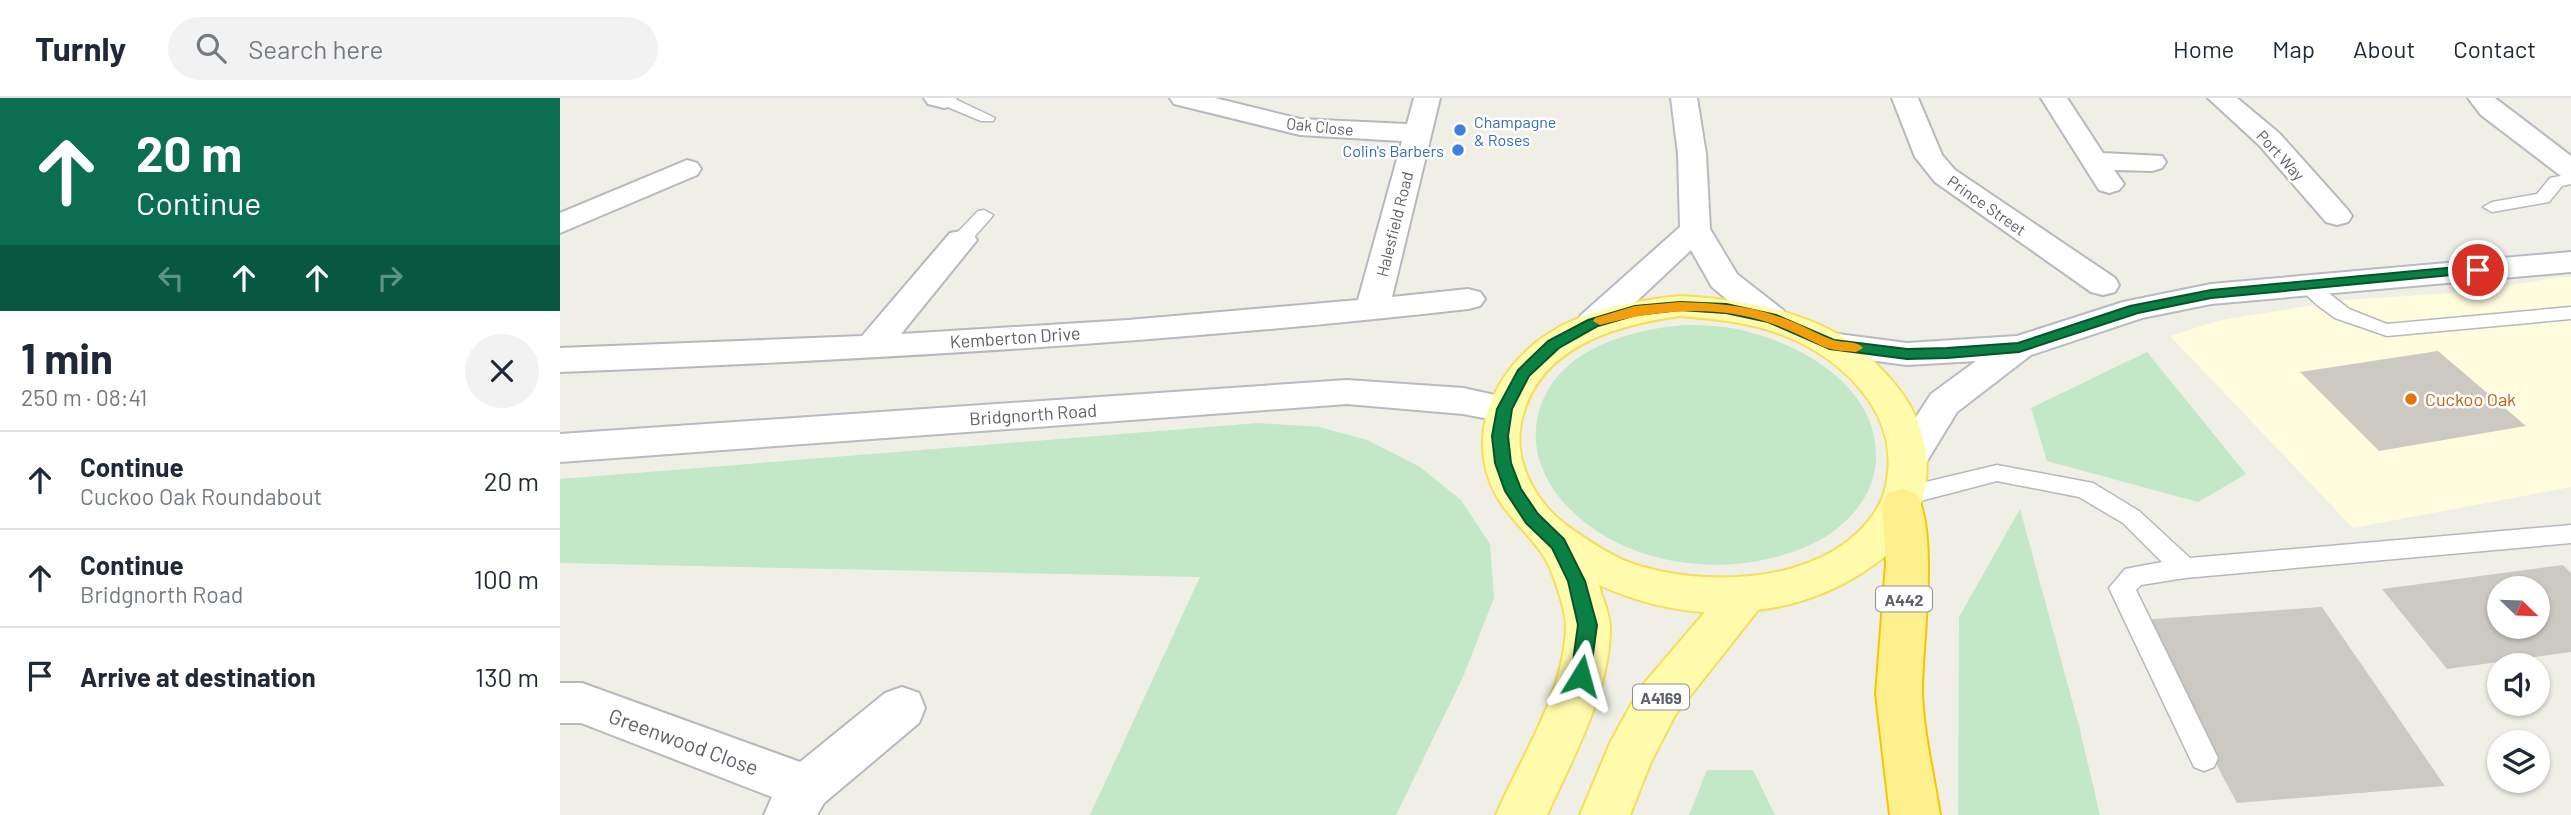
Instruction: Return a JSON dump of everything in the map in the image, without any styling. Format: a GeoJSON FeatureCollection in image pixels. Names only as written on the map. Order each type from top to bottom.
{"type":"FeatureCollection","features":[{"type":"Feature","properties":{"kind":"highway","name":"A442"},"geometry":{"type":"LineString","coordinates":[[1903,500],[1907,564],[1899,694],[1915,815]]}},
{"type":"Feature","properties":{"kind":"main road"},"geometry":{"type":"LineString","coordinates":[[1680,306],[1726,308],[1771,318],[1802,329],[1830,344],[1870,375],[1897,413],[1910,456],[1903,500],[1880,538],[1845,566],[1798,586],[1744,596],[1693,595],[1643,586],[1597,568],[1558,543],[1532,518],[1513,491],[1503,463],[1500,436],[1505,409],[1523,373],[1553,344],[1593,323],[1635,311],[1680,306]]}},
{"type":"Feature","properties":{"kind":"main road"},"geometry":{"type":"LineString","coordinates":[[1521,815],[1560,732],[1581,676],[1588,625],[1576,581],[1558,543]]}},
{"type":"Feature","properties":{"kind":"main road","name":"A4169"},"geometry":{"type":"LineString","coordinates":[[1605,815],[1628,757],[1658,701],[1744,596]]}},
{"type":"Feature","properties":{"kind":"street","name":"Oak Close"},"geometry":{"type":"LineString","coordinates":[[1183,98],[1300,127],[1417,133]]}},
{"type":"Feature","properties":{"kind":"street","name":"Halesfield Road"},"geometry":{"type":"LineString","coordinates":[[1372,310],[1427,98]]}},
{"type":"Feature","properties":{"kind":"street"},"geometry":{"type":"LineString","coordinates":[[1684,98],[1692,154],[1695,229],[1724,280],[1771,318]]}},
{"type":"Feature","properties":{"kind":"street","name":"Prince Street"},"geometry":{"type":"LineString","coordinates":[[1905,98],[1928,157],[1945,176],[2103,285]]}},
{"type":"Feature","properties":{"kind":"street"},"geometry":{"type":"LineString","coordinates":[[2054,98],[2102,173],[2152,162]]}},
{"type":"Feature","properties":{"kind":"street","name":"Port Way"},"geometry":{"type":"LineString","coordinates":[[2221,98],[2269,139],[2338,216]]}},
{"type":"Feature","properties":{"kind":"street"},"geometry":{"type":"LineString","coordinates":[[2481,98],[2490,109],[2571,170]]}},
{"type":"Feature","properties":{"kind":"street"},"geometry":{"type":"LineString","coordinates":[[560,223],[687,169]]}},
{"type":"Feature","properties":{"kind":"street"},"geometry":{"type":"LineString","coordinates":[[1593,323],[1695,229]]}},
{"type":"Feature","properties":{"kind":"street"},"geometry":{"type":"LineString","coordinates":[[871,348],[961,240]]}},
{"type":"Feature","properties":{"kind":"street"},"geometry":{"type":"LineString","coordinates":[[1830,344],[1907,354],[2019,347],[2135,309],[2211,294],[2566,266]]}},
{"type":"Feature","properties":{"kind":"street","name":"Kemberton Drive"},"geometry":{"type":"LineString","coordinates":[[560,359],[871,348],[1372,310],[1468,299]]}},
{"type":"Feature","properties":{"kind":"street"},"geometry":{"type":"LineString","coordinates":[[1910,456],[1944,403],[2019,347]]}},
{"type":"Feature","properties":{"kind":"street","name":"Bridgnorth Road"},"geometry":{"type":"LineString","coordinates":[[560,449],[1348,392],[1463,401],[1505,409]]}},
{"type":"Feature","properties":{"kind":"street","name":"Greenwood Close"},"geometry":{"type":"LineString","coordinates":[[560,703],[582,703],[797,801]]}},
{"type":"Feature","properties":{"kind":"street"},"geometry":{"type":"LineString","coordinates":[[797,801],[902,708]]}},
{"type":"Feature","properties":{"kind":"lane"},"geometry":{"type":"LineString","coordinates":[[940,99],[987,118]]}},
{"type":"Feature","properties":{"kind":"lane"},"geometry":{"type":"LineString","coordinates":[[2492,207],[2543,198],[2556,182],[2571,179]]}},
{"type":"Feature","properties":{"kind":"lane"},"geometry":{"type":"LineString","coordinates":[[961,240],[984,215]]}},
{"type":"Feature","properties":{"kind":"lane"},"geometry":{"type":"LineString","coordinates":[[2305,285],[2331,309],[2360,324],[2387,330],[2571,313]]}},
{"type":"Feature","properties":{"kind":"lane"},"geometry":{"type":"LineString","coordinates":[[1903,500],[1997,473],[2085,489],[2130,517],[2185,568]]}},
{"type":"Feature","properties":{"kind":"lane"},"geometry":{"type":"LineString","coordinates":[[2204,758],[2122,588],[2134,576],[2185,568],[2571,534]]}},
{"type":"Feature","properties":{"kind":"shaded area"},"geometry":{"type":"Polygon","coordinates":[[[2571,277],[2571,487],[2353,528],[2170,336],[2221,320],[2345,300],[2467,292],[2571,277]]]}},
{"type":"Feature","properties":{"kind":"green space"},"geometry":{"type":"Polygon","coordinates":[[[1686,325],[1734,328],[1793,348],[1834,374],[1851,391],[1864,410],[1873,431],[1876,455],[1871,484],[1857,508],[1825,537],[1779,556],[1744,563],[1708,565],[1672,561],[1638,551],[1605,536],[1577,516],[1553,489],[1540,460],[1536,429],[1542,403],[1553,382],[1570,364],[1612,340],[1686,325]]]}},
{"type":"Feature","properties":{"kind":"green space"},"geometry":{"type":"Polygon","coordinates":[[[2147,352],[2246,474],[2198,502],[2047,461],[2031,408],[2147,352]]]}},
{"type":"Feature","properties":{"kind":"green space"},"geometry":{"type":"Polygon","coordinates":[[[1258,423],[1319,427],[1367,440],[1420,467],[1461,500],[1490,544],[1494,598],[1463,677],[1396,815],[1090,815],[1200,577],[560,563],[560,479],[1258,423]]]}},
{"type":"Feature","properties":{"kind":"green space"},"geometry":{"type":"Polygon","coordinates":[[[2020,509],[2079,726],[2100,815],[1958,815],[1959,617],[2020,509]]]}},
{"type":"Feature","properties":{"kind":"green space"},"geometry":{"type":"Polygon","coordinates":[[[1707,770],[1753,770],[1775,815],[1689,815],[1707,770]]]}},
{"type":"Feature","properties":{"kind":"building","name":"Cuckoo Oak"},"geometry":{"type":"Polygon","coordinates":[[[2438,351],[2526,426],[2379,451],[2300,372],[2438,351]]]}},
{"type":"Feature","properties":{"kind":"building"},"geometry":{"type":"Polygon","coordinates":[[[2563,565],[2571,573],[2571,652],[2550,655],[2487,653],[2487,664],[2447,669],[2382,589],[2563,565]]]}},
{"type":"Feature","properties":{"kind":"building"},"geometry":{"type":"Polygon","coordinates":[[[2322,607],[2445,786],[2237,803],[2139,620],[2322,607]]]}},
{"type":"Feature","properties":{"kind":"slow traffic"},"geometry":{"type":"LineString","coordinates":[[1600,321],[1635,311],[1680,306],[1726,308],[1771,318],[1802,329],[1830,344],[1856,348]]}},
{"type":"Feature","properties":{"kind":"place","name":"Champagne & Roses"},"geometry":{"type":"Point","coordinates":[1460,130]}},
{"type":"Feature","properties":{"kind":"place","name":"Colin's Barbers"},"geometry":{"type":"Point","coordinates":[1458,150]}},
{"type":"Feature","properties":{"kind":"place","name":"Cuckoo Oak"},"geometry":{"type":"Point","coordinates":[2411,399]}},
{"type":"Feature","properties":{"kind":"route"},"geometry":{"type":"LineString","coordinates":[[1581,676],[1588,625],[1576,581],[1558,543],[1532,518],[1513,491],[1503,463],[1500,436],[1505,409],[1523,373],[1553,344],[1593,323],[1635,311],[1680,306],[1726,308],[1771,318],[1802,329],[1830,344],[1907,354],[1947,353],[2019,347],[2135,309],[2211,294],[2478,270]]}}]}
